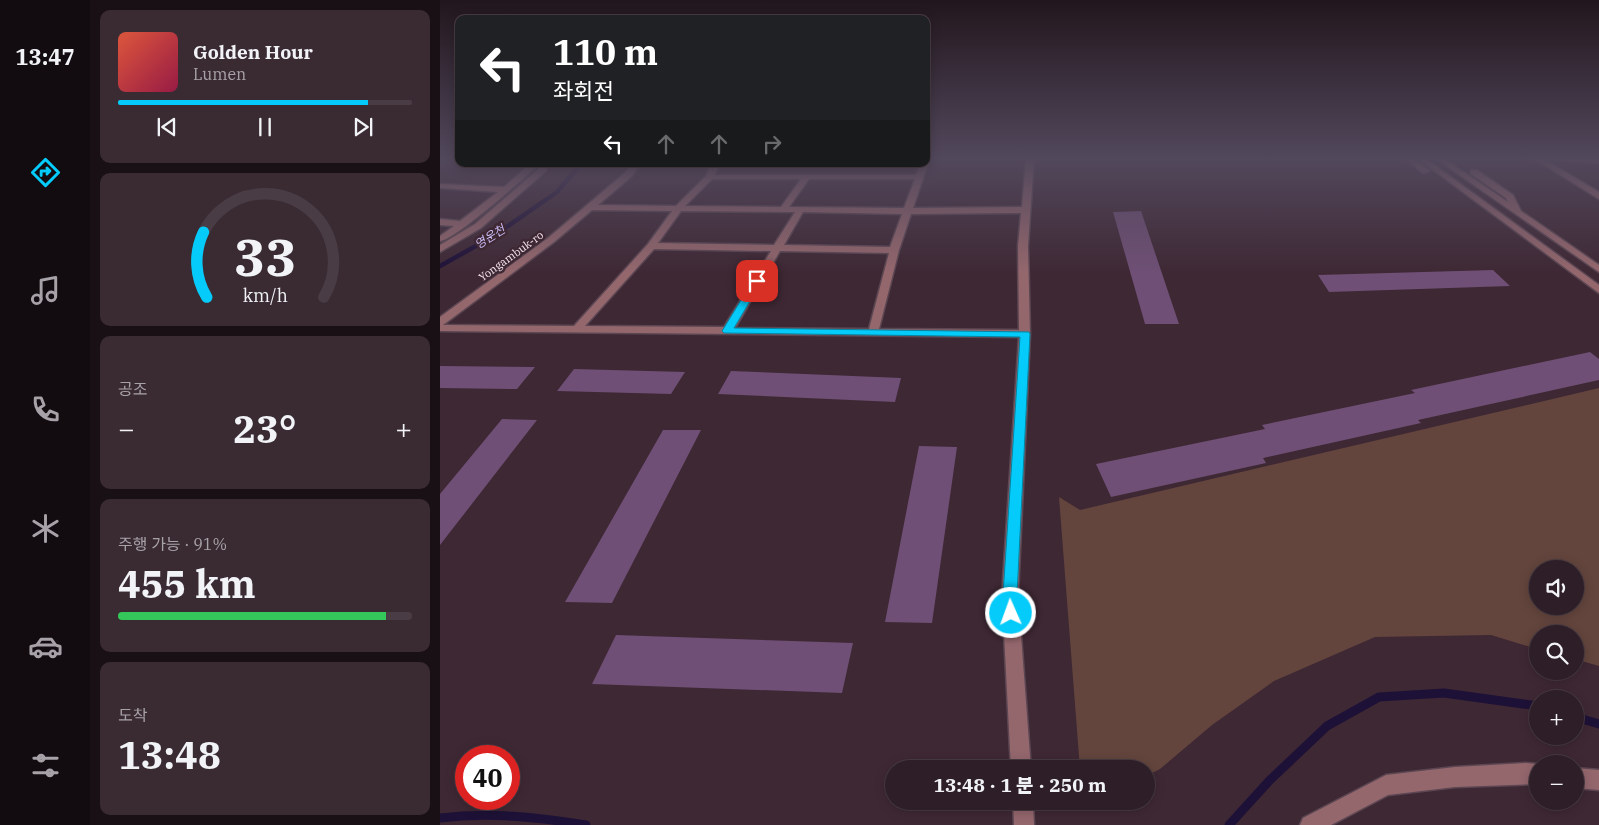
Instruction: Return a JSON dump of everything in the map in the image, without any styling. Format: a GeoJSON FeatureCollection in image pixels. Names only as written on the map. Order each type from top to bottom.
{"type":"FeatureCollection","features":[{"type":"Feature","properties":{"kind":"street"},"geometry":{"type":"LineString","coordinates":[[440,240],[464,224],[498,196]]}},
{"type":"Feature","properties":{"kind":"street"},"geometry":{"type":"LineString","coordinates":[[440,249],[478,226],[512,196]]}},
{"type":"Feature","properties":{"kind":"street","name":"Yongambuk-ro"},"geometry":{"type":"LineString","coordinates":[[440,322],[552,240],[603,196]]}},
{"type":"Feature","properties":{"kind":"street"},"geometry":{"type":"LineString","coordinates":[[576,330],[651,246],[679,208],[690,196]]}},
{"type":"Feature","properties":{"kind":"street"},"geometry":{"type":"LineString","coordinates":[[784,208],[793,196]]}},
{"type":"Feature","properties":{"kind":"street"},"geometry":{"type":"LineString","coordinates":[[874,333],[894,250],[913,196]]}},
{"type":"Feature","properties":{"kind":"street"},"geometry":{"type":"LineString","coordinates":[[1021,760],[1010,595],[1025,334],[1023,246],[1027,196]]}},
{"type":"Feature","properties":{"kind":"street"},"geometry":{"type":"LineString","coordinates":[[1460,196],[1492,220],[1519,232]]}},
{"type":"Feature","properties":{"kind":"street"},"geometry":{"type":"LineString","coordinates":[[1472,196],[1599,290]]}},
{"type":"Feature","properties":{"kind":"street"},"geometry":{"type":"LineString","coordinates":[[1493,196],[1599,269]]}},
{"type":"Feature","properties":{"kind":"street"},"geometry":{"type":"LineString","coordinates":[[1509,196],[1518,214]]}},
{"type":"Feature","properties":{"kind":"street"},"geometry":{"type":"LineString","coordinates":[[590,207],[801,208],[908,211],[1026,210]]}},
{"type":"Feature","properties":{"kind":"street"},"geometry":{"type":"LineString","coordinates":[[727,331],[801,208]]}},
{"type":"Feature","properties":{"kind":"street"},"geometry":{"type":"LineString","coordinates":[[440,222],[464,224]]}},
{"type":"Feature","properties":{"kind":"street"},"geometry":{"type":"LineString","coordinates":[[651,246],[894,250]]}},
{"type":"Feature","properties":{"kind":"street"},"geometry":{"type":"LineString","coordinates":[[440,328],[1025,334]]}},
{"type":"Feature","properties":{"kind":"street"},"geometry":{"type":"LineString","coordinates":[[1310,825],[1386,785],[1455,777],[1529,773]]}},
{"type":"Feature","properties":{"kind":"street"},"geometry":{"type":"LineString","coordinates":[[1584,779],[1599,780]]}},
{"type":"Feature","properties":{"kind":"street"},"geometry":{"type":"LineString","coordinates":[[1023,810],[1024,825]]}},
{"type":"Feature","properties":{"kind":"shaded area"},"geometry":{"type":"Polygon","coordinates":[[[1599,388],[1599,666],[1584,662],[1584,625],[1529,625],[1529,647],[1491,635],[1375,637],[1274,681],[1212,725],[1155,772],[1155,760],[1079,760],[1059,497],[1080,510],[1599,388]]]}},
{"type":"Feature","properties":{"kind":"building"},"geometry":{"type":"Polygon","coordinates":[[[1141,211],[1179,324],[1145,324],[1113,212],[1141,211]]]}},
{"type":"Feature","properties":{"kind":"building"},"geometry":{"type":"Polygon","coordinates":[[[1493,270],[1510,286],[1329,292],[1318,275],[1493,270]]]}},
{"type":"Feature","properties":{"kind":"building"},"geometry":{"type":"Polygon","coordinates":[[[1590,352],[1599,359],[1599,380],[1418,420],[1421,423],[1263,458],[1266,463],[1111,497],[1096,464],[1265,429],[1262,425],[1415,393],[1411,390],[1590,352]]]}},
{"type":"Feature","properties":{"kind":"building"},"geometry":{"type":"Polygon","coordinates":[[[440,366],[535,367],[517,389],[440,388],[440,366]]]}},
{"type":"Feature","properties":{"kind":"building"},"geometry":{"type":"Polygon","coordinates":[[[574,369],[685,372],[671,394],[557,391],[574,369]]]}},
{"type":"Feature","properties":{"kind":"building"},"geometry":{"type":"Polygon","coordinates":[[[731,371],[901,378],[895,402],[718,394],[731,371]]]}},
{"type":"Feature","properties":{"kind":"building"},"geometry":{"type":"Polygon","coordinates":[[[502,419],[537,420],[440,545],[440,494],[502,419]]]}},
{"type":"Feature","properties":{"kind":"building"},"geometry":{"type":"Polygon","coordinates":[[[663,430],[701,430],[612,603],[565,602],[663,430]]]}},
{"type":"Feature","properties":{"kind":"building"},"geometry":{"type":"Polygon","coordinates":[[[919,446],[957,447],[932,623],[885,622],[919,446]]]}},
{"type":"Feature","properties":{"kind":"building"},"geometry":{"type":"Polygon","coordinates":[[[616,635],[853,643],[842,693],[592,684],[616,635]]]}},
{"type":"Feature","properties":{"kind":"waterway","name":"영운천"},"geometry":{"type":"LineString","coordinates":[[440,266],[492,237],[550,196]]}},
{"type":"Feature","properties":{"kind":"waterway"},"geometry":{"type":"LineString","coordinates":[[1229,825],[1269,781],[1327,726],[1379,697],[1444,693],[1529,705]]}},
{"type":"Feature","properties":{"kind":"waterway"},"geometry":{"type":"LineString","coordinates":[[1584,720],[1599,724]]}},
{"type":"Feature","properties":{"kind":"waterway"},"geometry":{"type":"LineString","coordinates":[[440,818],[495,815],[586,825]]}},
{"type":"Feature","properties":{"kind":"route"},"geometry":{"type":"LineString","coordinates":[[757,281],[727,331],[1025,334],[1010,595],[1011,613]]}}]}
